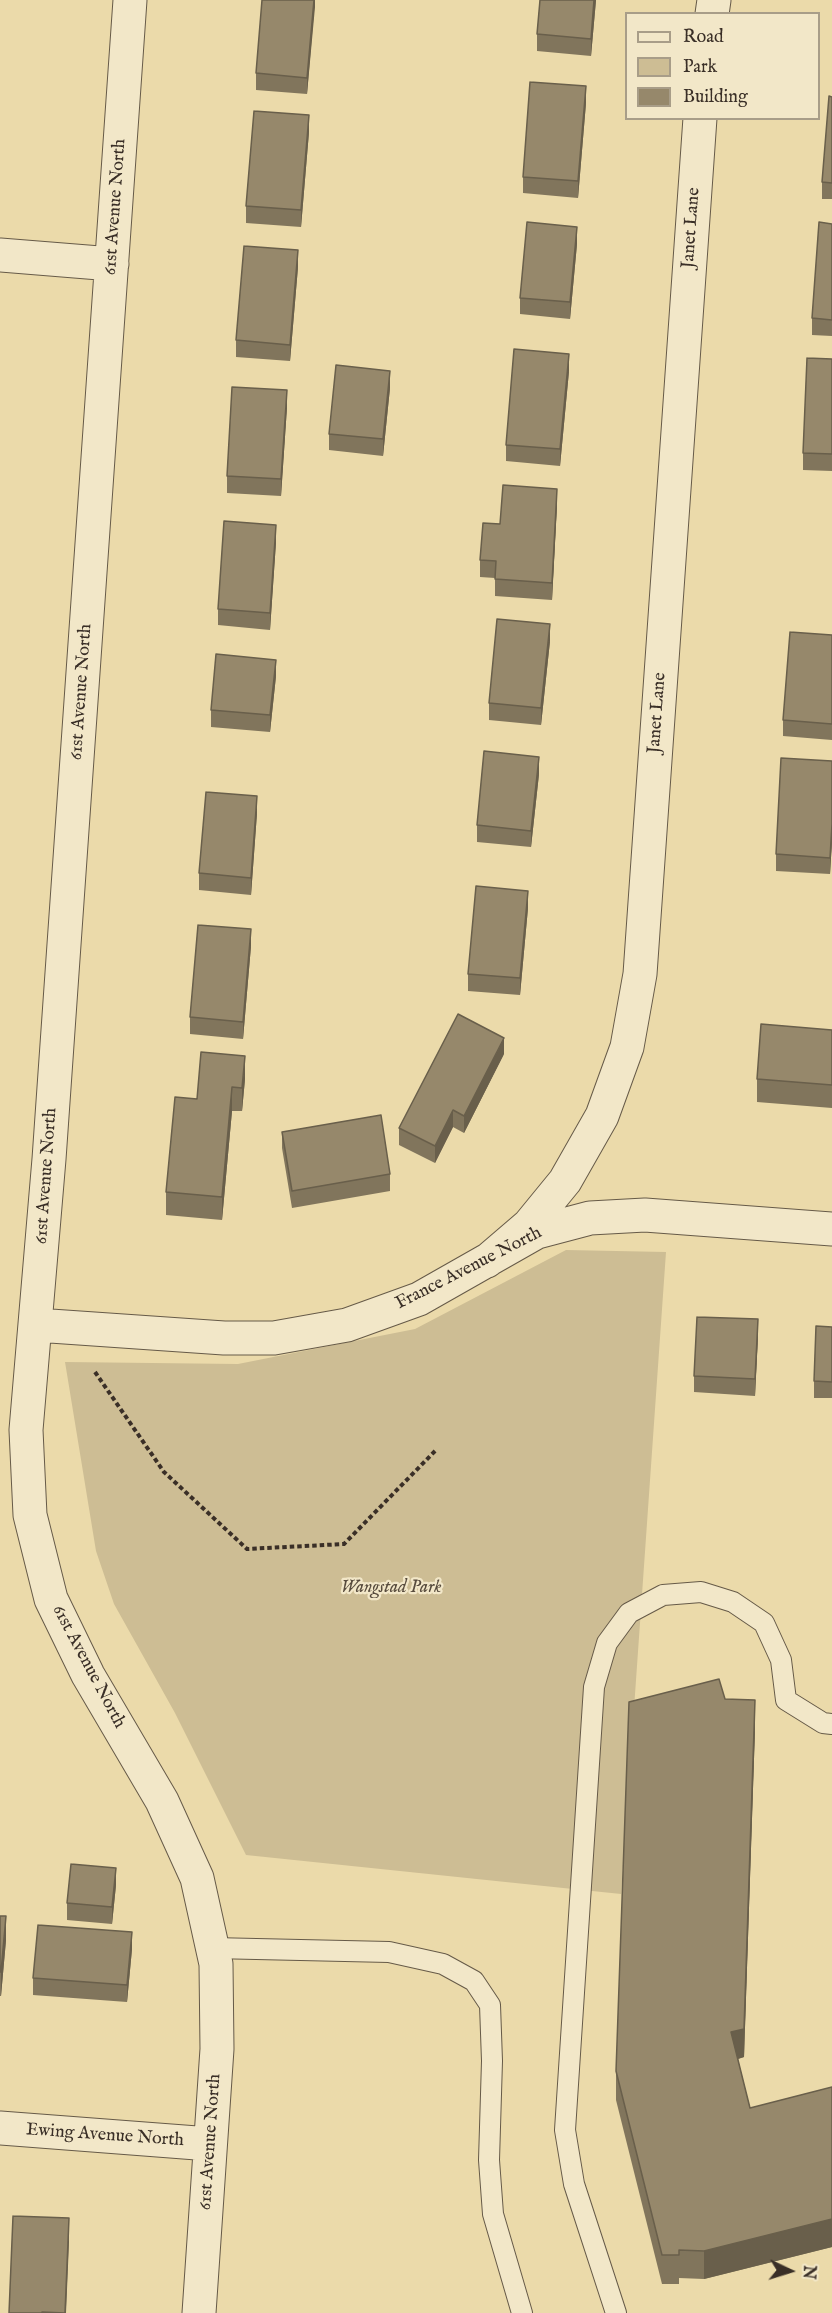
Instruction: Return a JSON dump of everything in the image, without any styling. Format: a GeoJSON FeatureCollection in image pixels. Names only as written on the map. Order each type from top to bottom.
{"type":"FeatureCollection","features":[{"type":"Feature","properties":{"kind":"street","name":"61st Avenue North"},"geometry":{"type":"LineString","coordinates":[[130,0],[50,1148],[26,1430],[30,1515],[51,1599],[88,1676],[162,1801],[197,1878],[216,1964],[217,2049],[199,2313]]}},
{"type":"Feature","properties":{"kind":"street","name":"Janet Lane"},"geometry":{"type":"LineString","coordinates":[[487,1261],[529,1225],[565,1181],[602,1116],[627,1047],[640,974],[700,120]]}},
{"type":"Feature","properties":{"kind":"street"},"geometry":{"type":"LineString","coordinates":[[0,255],[112,264]]}},
{"type":"Feature","properties":{"kind":"street","name":"France Avenue North"},"geometry":{"type":"LineString","coordinates":[[36,1325],[224,1338],[274,1338],[347,1325],[419,1299],[537,1232],[590,1218],[645,1215],[832,1229]]}},
{"type":"Feature","properties":{"kind":"street","name":"Ewing Avenue North"},"geometry":{"type":"LineString","coordinates":[[0,2128],[210,2144]]}},
{"type":"Feature","properties":{"kind":"lane"},"geometry":{"type":"LineString","coordinates":[[616,2313],[573,2184],[565,2130],[594,1687],[607,1642],[629,1613],[663,1594],[701,1592],[733,1602],[764,1623],[781,1660],[786,1700],[823,1723],[832,1724]]}},
{"type":"Feature","properties":{"kind":"lane"},"geometry":{"type":"LineString","coordinates":[[212,1948],[389,1952],[444,1964],[474,1981],[490,2005],[492,2061],[489,2160],[493,2214],[522,2313]]}},
{"type":"Feature","properties":{"kind":"path"},"geometry":{"type":"LineString","coordinates":[[95,1372],[164,1472],[247,1549],[344,1544],[437,1449]]}},
{"type":"Feature","properties":{"kind":"green space","name":"Wangstad Park"},"geometry":{"type":"Polygon","coordinates":[[[566,1250],[666,1252],[621,1894],[246,1855],[175,1713],[114,1604],[96,1551],[65,1362],[238,1364],[415,1329],[566,1250]]]}},
{"type":"Feature","properties":{"kind":"building"},"geometry":{"type":"Polygon","coordinates":[[[262,0],[314,0],[307,78],[256,73],[262,0]]]}},
{"type":"Feature","properties":{"kind":"building"},"geometry":{"type":"Polygon","coordinates":[[[540,0],[594,0],[591,39],[537,34],[540,0]]]}},
{"type":"Feature","properties":{"kind":"building"},"geometry":{"type":"Polygon","coordinates":[[[530,82],[586,86],[578,181],[523,177],[530,82]]]}},
{"type":"Feature","properties":{"kind":"building"},"geometry":{"type":"Polygon","coordinates":[[[829,96],[832,97],[832,183],[822,182],[829,96]]]}},
{"type":"Feature","properties":{"kind":"building"},"geometry":{"type":"Polygon","coordinates":[[[254,111],[309,115],[301,210],[246,206],[254,111]]]}},
{"type":"Feature","properties":{"kind":"building"},"geometry":{"type":"Polygon","coordinates":[[[527,222],[577,227],[570,302],[520,298],[527,222]]]}},
{"type":"Feature","properties":{"kind":"building"},"geometry":{"type":"Polygon","coordinates":[[[819,222],[832,224],[832,320],[812,318],[819,222]]]}},
{"type":"Feature","properties":{"kind":"building"},"geometry":{"type":"Polygon","coordinates":[[[244,246],[298,250],[290,345],[236,340],[244,246]]]}},
{"type":"Feature","properties":{"kind":"building"},"geometry":{"type":"Polygon","coordinates":[[[514,349],[569,354],[560,449],[506,445],[514,349]]]}},
{"type":"Feature","properties":{"kind":"building"},"geometry":{"type":"Polygon","coordinates":[[[807,358],[832,359],[832,454],[803,453],[807,358]]]}},
{"type":"Feature","properties":{"kind":"building"},"geometry":{"type":"Polygon","coordinates":[[[336,365],[390,371],[383,439],[329,434],[336,365]]]}},
{"type":"Feature","properties":{"kind":"building"},"geometry":{"type":"Polygon","coordinates":[[[232,387],[287,390],[281,479],[227,476],[232,387]]]}},
{"type":"Feature","properties":{"kind":"building"},"geometry":{"type":"Polygon","coordinates":[[[503,485],[557,489],[552,583],[495,579],[496,561],[480,560],[483,523],[500,524],[503,485]]]}},
{"type":"Feature","properties":{"kind":"building"},"geometry":{"type":"Polygon","coordinates":[[[224,521],[276,525],[270,613],[218,609],[224,521]]]}},
{"type":"Feature","properties":{"kind":"building"},"geometry":{"type":"Polygon","coordinates":[[[497,619],[550,624],[541,708],[489,703],[497,619]]]}},
{"type":"Feature","properties":{"kind":"building"},"geometry":{"type":"Polygon","coordinates":[[[790,632],[832,635],[832,724],[783,720],[790,632]]]}},
{"type":"Feature","properties":{"kind":"building"},"geometry":{"type":"Polygon","coordinates":[[[216,654],[276,660],[270,715],[211,710],[216,654]]]}},
{"type":"Feature","properties":{"kind":"building"},"geometry":{"type":"Polygon","coordinates":[[[484,751],[539,757],[531,831],[477,825],[484,751]]]}},
{"type":"Feature","properties":{"kind":"building"},"geometry":{"type":"Polygon","coordinates":[[[781,758],[832,761],[830,858],[776,854],[781,758]]]}},
{"type":"Feature","properties":{"kind":"building"},"geometry":{"type":"Polygon","coordinates":[[[206,792],[257,796],[251,878],[199,873],[206,792]]]}},
{"type":"Feature","properties":{"kind":"building"},"geometry":{"type":"Polygon","coordinates":[[[476,886],[528,891],[520,978],[468,974],[476,886]]]}},
{"type":"Feature","properties":{"kind":"building"},"geometry":{"type":"Polygon","coordinates":[[[198,925],[251,929],[243,1022],[190,1017],[198,925]]]}},
{"type":"Feature","properties":{"kind":"building"},"geometry":{"type":"Polygon","coordinates":[[[458,1014],[504,1038],[464,1116],[453,1110],[435,1146],[399,1128],[458,1014]]]}},
{"type":"Feature","properties":{"kind":"building"},"geometry":{"type":"Polygon","coordinates":[[[761,1024],[832,1030],[832,1085],[757,1079],[761,1024]]]}},
{"type":"Feature","properties":{"kind":"building"},"geometry":{"type":"Polygon","coordinates":[[[201,1052],[245,1056],[242,1088],[232,1087],[222,1197],[166,1192],[175,1097],[197,1099],[201,1052]]]}},
{"type":"Feature","properties":{"kind":"building"},"geometry":{"type":"Polygon","coordinates":[[[381,1115],[390,1174],[292,1191],[282,1132],[381,1115]]]}},
{"type":"Feature","properties":{"kind":"building"},"geometry":{"type":"Polygon","coordinates":[[[697,1317],[758,1319],[755,1379],[694,1376],[697,1317]]]}},
{"type":"Feature","properties":{"kind":"building"},"geometry":{"type":"Polygon","coordinates":[[[816,1326],[832,1327],[832,1382],[814,1381],[816,1326]]]}},
{"type":"Feature","properties":{"kind":"building"},"geometry":{"type":"Polygon","coordinates":[[[719,1679],[725,1699],[755,1700],[744,2029],[731,2032],[750,2108],[832,2087],[832,2219],[704,2251],[679,2250],[679,2255],[662,2255],[616,2071],[629,1702],[719,1679]]]}},
{"type":"Feature","properties":{"kind":"building"},"geometry":{"type":"Polygon","coordinates":[[[71,1864],[116,1868],[112,1907],[67,1903],[71,1864]]]}},
{"type":"Feature","properties":{"kind":"building"},"geometry":{"type":"Polygon","coordinates":[[[0,1916],[6,1916],[1,1972],[0,1972],[0,1916]]]}},
{"type":"Feature","properties":{"kind":"building"},"geometry":{"type":"Polygon","coordinates":[[[38,1925],[132,1932],[127,1985],[33,1978],[38,1925]]]}},
{"type":"Feature","properties":{"kind":"building"},"geometry":{"type":"Polygon","coordinates":[[[13,2216],[69,2218],[65,2313],[9,2313],[13,2216]]]}}]}
